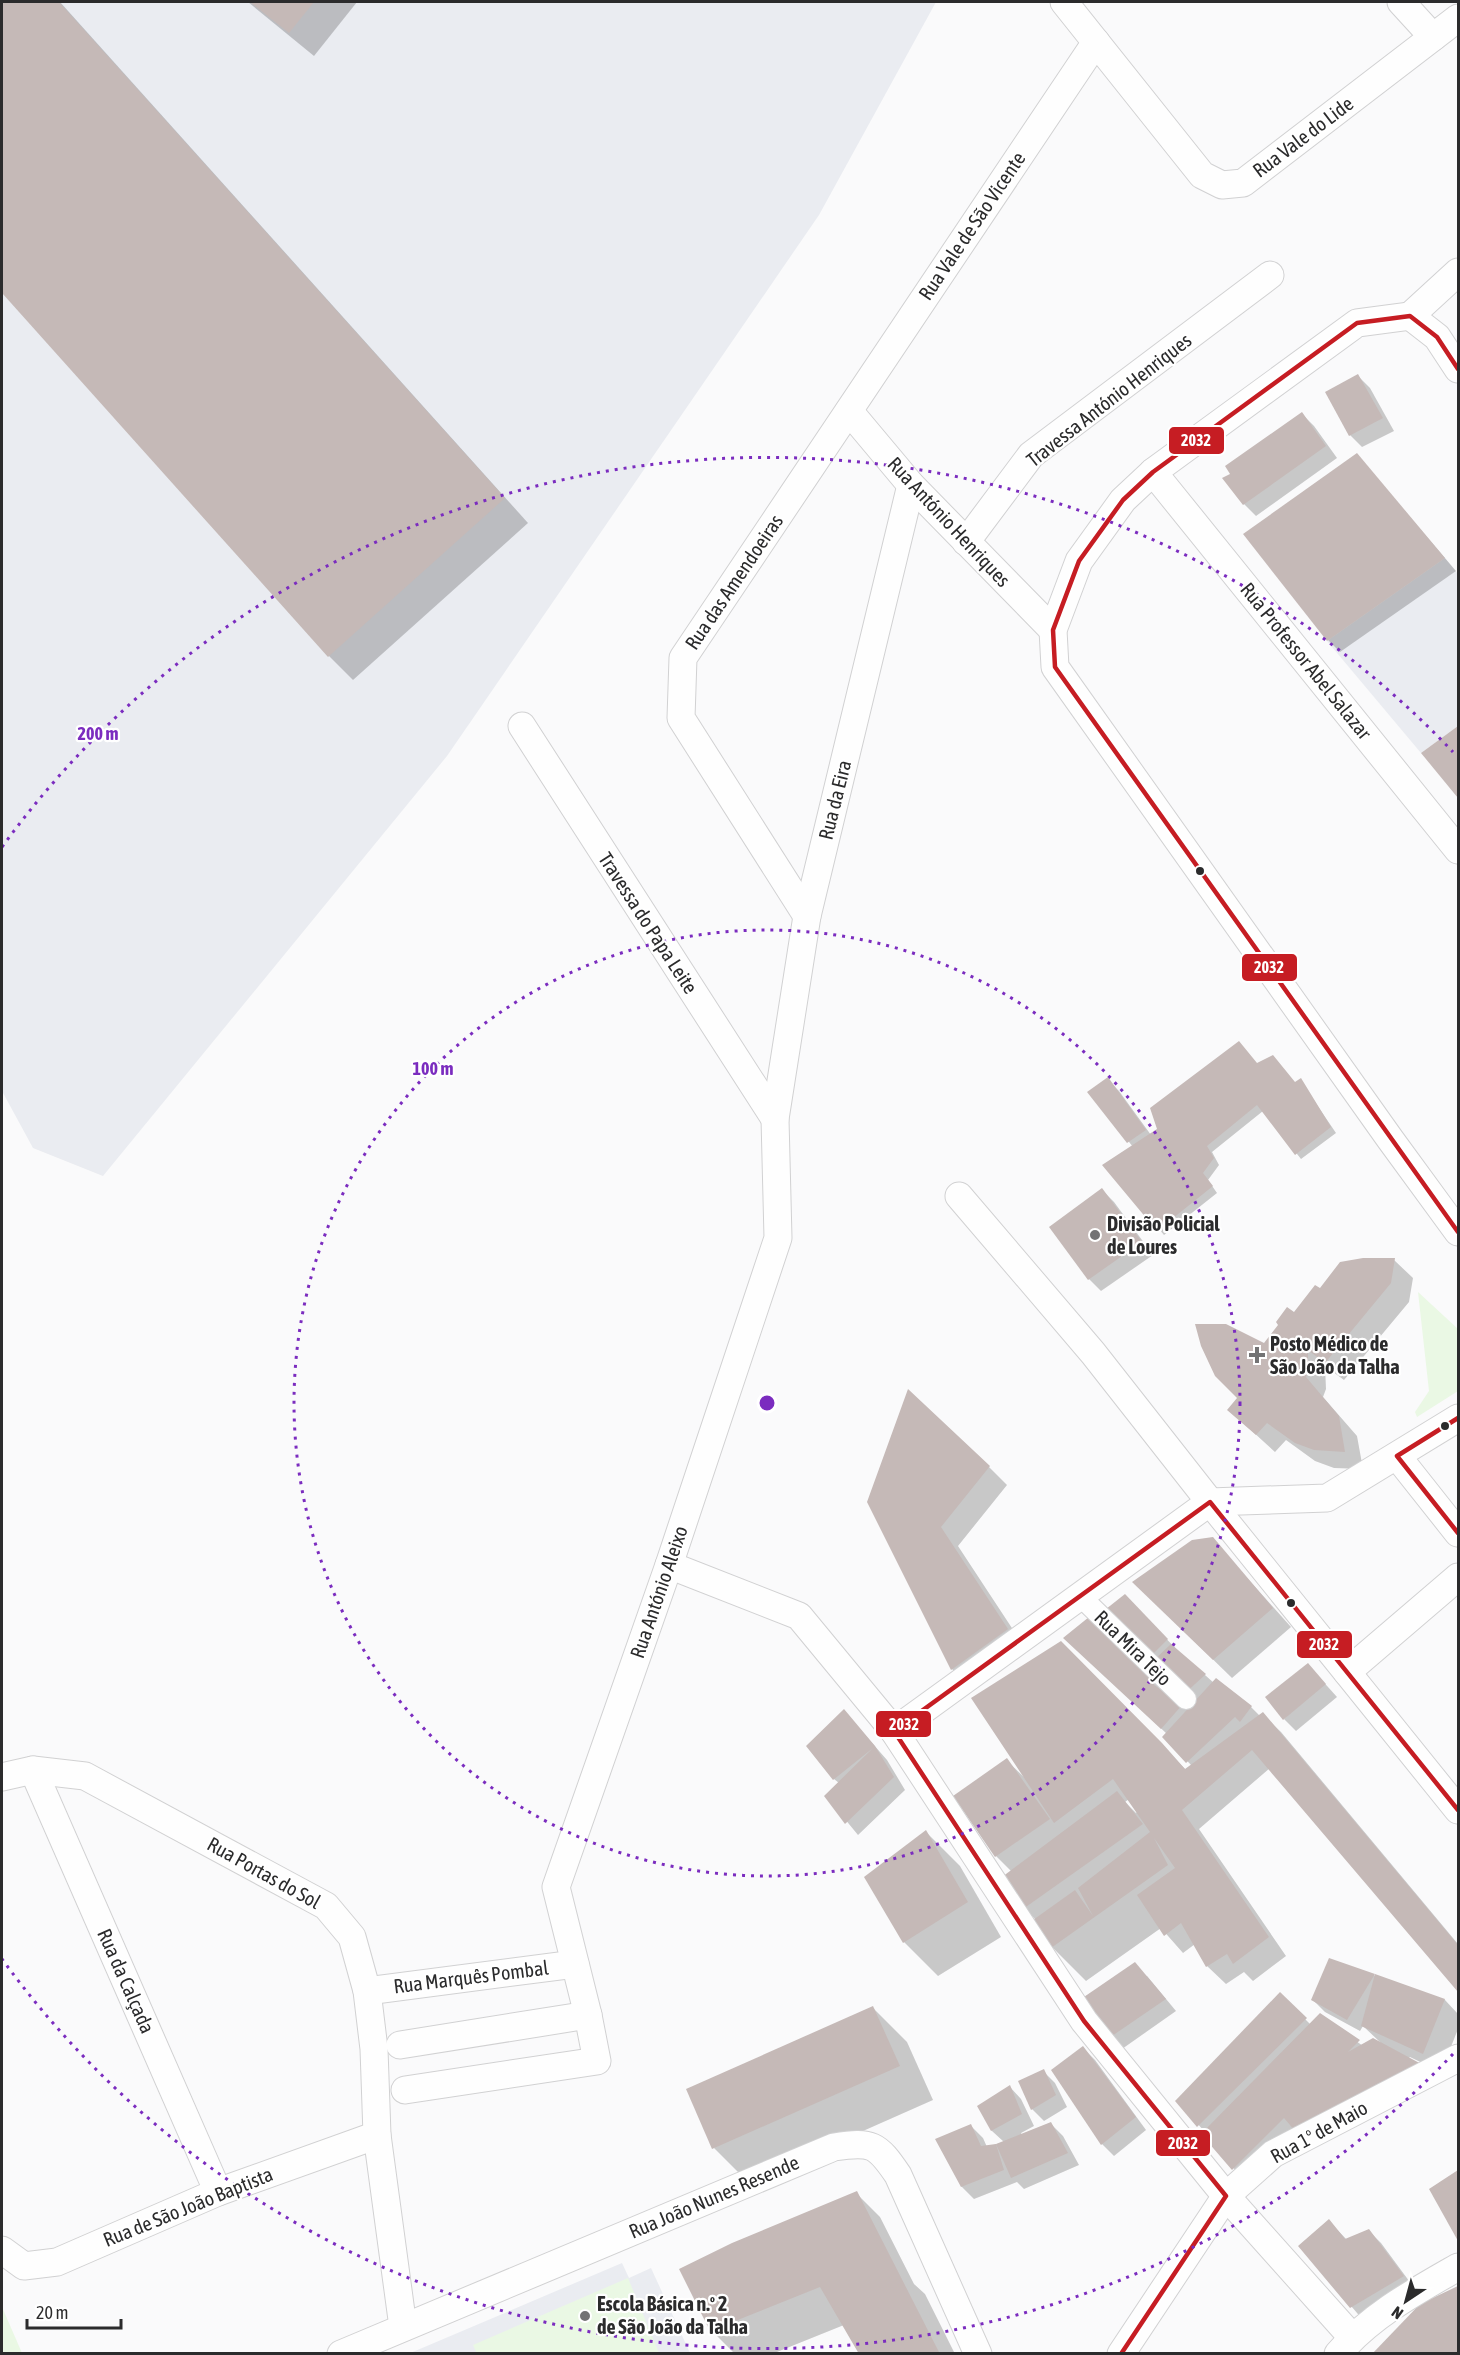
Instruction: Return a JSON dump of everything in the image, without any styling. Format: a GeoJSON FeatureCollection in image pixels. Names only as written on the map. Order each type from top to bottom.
{"type":"FeatureCollection","features":[{"type":"Feature","properties":{"kind":"street","name":"Rua Vale do Lide"},"geometry":{"type":"LineString","coordinates":[[1065,2],[1202,175],[1222,185],[1243,183],[1458,18]]}},
{"type":"Feature","properties":{"kind":"street"},"geometry":{"type":"LineString","coordinates":[[1401,2],[1433,37]]}},
{"type":"Feature","properties":{"kind":"street","name":"Rua Vale de São Vicente"},"geometry":{"type":"LineString","coordinates":[[849,411],[1096,42]]}},
{"type":"Feature","properties":{"kind":"street"},"geometry":{"type":"LineString","coordinates":[[1458,272],[1410,316],[1357,322],[1153,472],[1123,500],[1079,561],[1053,630],[1056,667],[1383,1130],[1458,1232]]}},
{"type":"Feature","properties":{"kind":"street","name":"Travessa António Henriques"},"geometry":{"type":"LineString","coordinates":[[966,542],[1031,455],[1270,275]]}},
{"type":"Feature","properties":{"kind":"street"},"geometry":{"type":"LineString","coordinates":[[1410,316],[1437,337],[1458,369]]}},
{"type":"Feature","properties":{"kind":"street","name":"Rua António Henriques"},"geometry":{"type":"LineString","coordinates":[[849,411],[911,484],[1053,630]]}},
{"type":"Feature","properties":{"kind":"street","name":"Rua das Amendoeiras"},"geometry":{"type":"LineString","coordinates":[[807,916],[681,718],[683,658],[849,411]]}},
{"type":"Feature","properties":{"kind":"street","name":"Rua Professor Abel Salazar"},"geometry":{"type":"LineString","coordinates":[[1153,472],[1458,850]]}},
{"type":"Feature","properties":{"kind":"street","name":"Rua da Eira"},"geometry":{"type":"LineString","coordinates":[[775,1119],[807,916],[911,484]]}},
{"type":"Feature","properties":{"kind":"street","name":"Travessa do Papa Leite"},"geometry":{"type":"LineString","coordinates":[[522,726],[775,1119]]}},
{"type":"Feature","properties":{"kind":"street","name":"Rua António Aleixo"},"geometry":{"type":"LineString","coordinates":[[405,2090],[597,2061],[556,1887],[669,1565],[778,1238],[775,1119]]}},
{"type":"Feature","properties":{"kind":"street"},"geometry":{"type":"LineString","coordinates":[[959,1196],[1093,1353],[1209,1502],[1458,1810]]}},
{"type":"Feature","properties":{"kind":"street"},"geometry":{"type":"LineString","coordinates":[[894,1731],[1209,1502],[1327,1498],[1458,1418]]}},
{"type":"Feature","properties":{"kind":"street"},"geometry":{"type":"LineString","coordinates":[[1397,1456],[1458,1533]]}},
{"type":"Feature","properties":{"kind":"street"},"geometry":{"type":"LineString","coordinates":[[669,1565],[798,1616],[894,1731],[1084,2021],[1345,2345],[1417,2290],[1458,2267]]}},
{"type":"Feature","properties":{"kind":"street"},"geometry":{"type":"LineString","coordinates":[[1347,1672],[1458,1577]]}},
{"type":"Feature","properties":{"kind":"street","name":"Rua Mira Tejo"},"geometry":{"type":"LineString","coordinates":[[1080,1596],[1186,1699]]}},
{"type":"Feature","properties":{"kind":"street","name":"Rua Portas do Sol"},"geometry":{"type":"LineString","coordinates":[[2,1777],[33,1770],[85,1776],[326,1906],[352,1937],[367,1990],[374,2049],[377,2135],[403,2327]]}},
{"type":"Feature","properties":{"kind":"street","name":"Rua da Calçada"},"geometry":{"type":"LineString","coordinates":[[33,1770],[218,2192]]}},
{"type":"Feature","properties":{"kind":"street","name":"Rua Marquês Pombal"},"geometry":{"type":"LineString","coordinates":[[367,1990],[575,1964]]}},
{"type":"Feature","properties":{"kind":"street"},"geometry":{"type":"LineString","coordinates":[[400,2045],[588,2015]]}},
{"type":"Feature","properties":{"kind":"street","name":"Rua 1º de Maio"},"geometry":{"type":"LineString","coordinates":[[1121,2354],[1226,2196],[1273,2154],[1458,2058]]}},
{"type":"Feature","properties":{"kind":"street","name":"Rua de São João Baptista"},"geometry":{"type":"LineString","coordinates":[[2,2250],[24,2266],[57,2262],[218,2192],[377,2135]]}},
{"type":"Feature","properties":{"kind":"street","name":"Rua João Nunes Resende"},"geometry":{"type":"LineString","coordinates":[[341,2354],[834,2147],[862,2143],[883,2153],[898,2175],[978,2354]]}},
{"type":"Feature","properties":{"kind":"shaded area"},"geometry":{"type":"Polygon","coordinates":[[[2,2],[936,2],[819,215],[447,756],[103,1176],[33,1148],[2,1091],[2,2]]]}},
{"type":"Feature","properties":{"kind":"shaded area"},"geometry":{"type":"Polygon","coordinates":[[[1445,558],[1458,574],[1458,726],[1421,753],[1327,641],[1445,558]]]}},
{"type":"Feature","properties":{"kind":"shaded area","name":"Escola Básica n.º 2 de São João da Talha"},"geometry":{"type":"Polygon","coordinates":[[[622,2263],[629,2278],[651,2268],[690,2353],[408,2354],[622,2263]]]}},
{"type":"Feature","properties":{"kind":"green space"},"geometry":{"type":"Polygon","coordinates":[[[1418,1292],[1458,1329],[1458,1391],[1417,1417],[1415,1412],[1429,1391],[1418,1292]]]}},
{"type":"Feature","properties":{"kind":"green space"},"geometry":{"type":"Polygon","coordinates":[[[628,2278],[659,2353],[477,2354],[473,2345],[628,2278]]]}},
{"type":"Feature","properties":{"kind":"green space"},"geometry":{"type":"Polygon","coordinates":[[[2,2307],[22,2353],[2,2353],[2,2307]]]}},
{"type":"Feature","properties":{"kind":"building"},"geometry":{"type":"Polygon","coordinates":[[[2,2],[59,2],[505,498],[328,657],[2,293],[2,2]]]}},
{"type":"Feature","properties":{"kind":"building"},"geometry":{"type":"Polygon","coordinates":[[[250,2],[314,2],[289,33],[250,2]]]}},
{"type":"Feature","properties":{"kind":"building"},"geometry":{"type":"Polygon","coordinates":[[[1358,374],[1383,418],[1349,436],[1325,392],[1358,374]]]}},
{"type":"Feature","properties":{"kind":"building"},"geometry":{"type":"Polygon","coordinates":[[[1302,412],[1326,446],[1243,505],[1222,478],[1230,474],[1225,466],[1302,412]]]}},
{"type":"Feature","properties":{"kind":"building"},"geometry":{"type":"Polygon","coordinates":[[[1357,453],[1445,558],[1327,641],[1243,534],[1357,453]]]}},
{"type":"Feature","properties":{"kind":"building"},"geometry":{"type":"Polygon","coordinates":[[[1458,726],[1458,798],[1421,753],[1458,726]]]}},
{"type":"Feature","properties":{"kind":"building"},"geometry":{"type":"Polygon","coordinates":[[[1239,1041],[1257,1063],[1273,1055],[1295,1082],[1301,1078],[1331,1127],[1295,1155],[1257,1105],[1207,1146],[1214,1158],[1203,1173],[1213,1186],[1157,1231],[1102,1165],[1157,1129],[1150,1108],[1239,1041]]]}},
{"type":"Feature","properties":{"kind":"building"},"geometry":{"type":"Polygon","coordinates":[[[1108,1077],[1146,1130],[1127,1143],[1087,1092],[1108,1077]]]}},
{"type":"Feature","properties":{"kind":"building","name":"Divisão Policial de Loures"},"geometry":{"type":"Polygon","coordinates":[[[1102,1188],[1142,1242],[1088,1280],[1049,1227],[1102,1188]]]}},
{"type":"Feature","properties":{"kind":"building","name":"Posto Médico de São João da Talha"},"geometry":{"type":"Polygon","coordinates":[[[1363,1258],[1395,1258],[1391,1283],[1325,1363],[1308,1350],[1306,1377],[1339,1416],[1345,1452],[1314,1450],[1295,1443],[1267,1423],[1256,1435],[1227,1410],[1237,1398],[1215,1376],[1201,1346],[1195,1324],[1226,1324],[1264,1343],[1278,1325],[1276,1322],[1287,1307],[1294,1312],[1315,1285],[1320,1288],[1340,1262],[1363,1258]]]}},
{"type":"Feature","properties":{"kind":"building"},"geometry":{"type":"Polygon","coordinates":[[[908,1389],[990,1466],[941,1527],[1008,1629],[951,1670],[867,1502],[908,1389]]]}},
{"type":"Feature","properties":{"kind":"building"},"geometry":{"type":"Polygon","coordinates":[[[1213,1537],[1273,1608],[1213,1660],[1132,1582],[1192,1540],[1213,1537]]]}},
{"type":"Feature","properties":{"kind":"building"},"geometry":{"type":"Polygon","coordinates":[[[1125,1594],[1168,1639],[1148,1659],[1101,1613],[1125,1594]]]}},
{"type":"Feature","properties":{"kind":"building"},"geometry":{"type":"Polygon","coordinates":[[[1089,1617],[1127,1650],[1126,1656],[1151,1674],[1154,1685],[1183,1704],[1161,1729],[1063,1638],[1089,1617]]]}},
{"type":"Feature","properties":{"kind":"building"},"geometry":{"type":"Polygon","coordinates":[[[1061,1641],[1185,1769],[1263,1712],[1458,1945],[1458,1992],[1252,1750],[1182,1810],[1269,1937],[1233,1964],[1227,1954],[1206,1967],[1181,1923],[1164,1936],[1137,1895],[1175,1868],[1154,1838],[1168,1865],[1051,1948],[1033,1920],[1075,1890],[1093,1916],[1078,1888],[1150,1832],[1113,1779],[1054,1823],[971,1698],[1061,1641]]]}},
{"type":"Feature","properties":{"kind":"building"},"geometry":{"type":"Polygon","coordinates":[[[1171,1644],[1206,1674],[1183,1695],[1151,1663],[1171,1644]]]}},
{"type":"Feature","properties":{"kind":"building"},"geometry":{"type":"Polygon","coordinates":[[[1308,1663],[1326,1684],[1283,1720],[1265,1697],[1308,1663]]]}},
{"type":"Feature","properties":{"kind":"building"},"geometry":{"type":"Polygon","coordinates":[[[1216,1678],[1252,1706],[1240,1722],[1235,1717],[1186,1763],[1162,1737],[1216,1678]]]}},
{"type":"Feature","properties":{"kind":"building"},"geometry":{"type":"Polygon","coordinates":[[[844,1709],[875,1746],[894,1777],[845,1824],[824,1796],[873,1748],[833,1780],[806,1746],[844,1709]]]}},
{"type":"Feature","properties":{"kind":"building"},"geometry":{"type":"Polygon","coordinates":[[[1007,1758],[1050,1819],[995,1857],[953,1796],[1007,1758]]]}},
{"type":"Feature","properties":{"kind":"building"},"geometry":{"type":"Polygon","coordinates":[[[1117,1791],[1143,1824],[1023,1909],[1002,1877],[1117,1791]]]}},
{"type":"Feature","properties":{"kind":"building"},"geometry":{"type":"Polygon","coordinates":[[[926,1830],[968,1902],[903,1943],[864,1877],[926,1830]]]}},
{"type":"Feature","properties":{"kind":"building"},"geometry":{"type":"Polygon","coordinates":[[[1329,1958],[1375,1974],[1347,2020],[1311,2000],[1329,1958]]]}},
{"type":"Feature","properties":{"kind":"building"},"geometry":{"type":"Polygon","coordinates":[[[1135,1962],[1166,1999],[1109,2038],[1081,1999],[1135,1962]]]}},
{"type":"Feature","properties":{"kind":"building"},"geometry":{"type":"Polygon","coordinates":[[[1375,1974],[1445,1999],[1423,2054],[1361,2026],[1375,1974]]]}},
{"type":"Feature","properties":{"kind":"building"},"geometry":{"type":"Polygon","coordinates":[[[1280,1992],[1307,2018],[1197,2127],[1175,2101],[1280,1992]]]}},
{"type":"Feature","properties":{"kind":"building"},"geometry":{"type":"Polygon","coordinates":[[[873,2006],[900,2066],[712,2149],[686,2089],[873,2006]]]}},
{"type":"Feature","properties":{"kind":"building"},"geometry":{"type":"Polygon","coordinates":[[[1320,2013],[1360,2040],[1348,2052],[1373,2038],[1425,2066],[1295,2131],[1284,2118],[1232,2170],[1201,2134],[1320,2013]]]}},
{"type":"Feature","properties":{"kind":"building"},"geometry":{"type":"Polygon","coordinates":[[[1083,2046],[1136,2117],[1101,2145],[1051,2070],[1083,2046]]]}},
{"type":"Feature","properties":{"kind":"building"},"geometry":{"type":"Polygon","coordinates":[[[1044,2069],[1056,2095],[1031,2110],[1018,2081],[1044,2069]]]}},
{"type":"Feature","properties":{"kind":"building"},"geometry":{"type":"Polygon","coordinates":[[[1010,2085],[1022,2114],[991,2131],[977,2106],[1010,2085]]]}},
{"type":"Feature","properties":{"kind":"building"},"geometry":{"type":"Polygon","coordinates":[[[1051,2122],[1068,2153],[1011,2178],[996,2144],[1051,2122]]]}},
{"type":"Feature","properties":{"kind":"building"},"geometry":{"type":"Polygon","coordinates":[[[971,2124],[981,2146],[996,2144],[1004,2170],[961,2187],[935,2139],[971,2124]]]}},
{"type":"Feature","properties":{"kind":"building"},"geometry":{"type":"Polygon","coordinates":[[[1458,2170],[1458,2241],[1429,2189],[1458,2170]]]}},
{"type":"Feature","properties":{"kind":"building"},"geometry":{"type":"Polygon","coordinates":[[[857,2191],[940,2354],[859,2354],[820,2287],[710,2331],[679,2269],[732,2243],[857,2191]]]}},
{"type":"Feature","properties":{"kind":"building"},"geometry":{"type":"Polygon","coordinates":[[[1329,2219],[1345,2239],[1369,2229],[1404,2276],[1350,2308],[1298,2246],[1329,2219]]]}},
{"type":"Feature","properties":{"kind":"building"},"geometry":{"type":"Polygon","coordinates":[[[1458,2286],[1458,2354],[1372,2354],[1420,2304],[1458,2286]]]}},
{"type":"Feature","properties":{"kind":"transit line","name":"2032"},"geometry":{"type":"LineString","coordinates":[[1458,369],[1437,337],[1410,316],[1357,323],[1153,472],[1123,500],[1079,561],[1053,630],[1055,667],[1458,1232]]}},
{"type":"Feature","properties":{"kind":"transit line","name":"2032"},"geometry":{"type":"LineString","coordinates":[[1458,1418],[1397,1456],[1458,1533]]}},
{"type":"Feature","properties":{"kind":"transit line","name":"2032"},"geometry":{"type":"LineString","coordinates":[[1121,2354],[1226,2196],[1084,2021],[894,1731],[1210,1502],[1458,1810]]}},
{"type":"Feature","properties":{"kind":"place","name":"Divisão Policial de Loures"},"geometry":{"type":"Point","coordinates":[1095,1235]}},
{"type":"Feature","properties":{"kind":"place","name":"Posto Médico de São João da Talha"},"geometry":{"type":"Point","coordinates":[1257,1355]}},
{"type":"Feature","properties":{"kind":"place","name":"Escola Básica n.º 2 de São João da Talha"},"geometry":{"type":"Point","coordinates":[585,2316]}}]}
